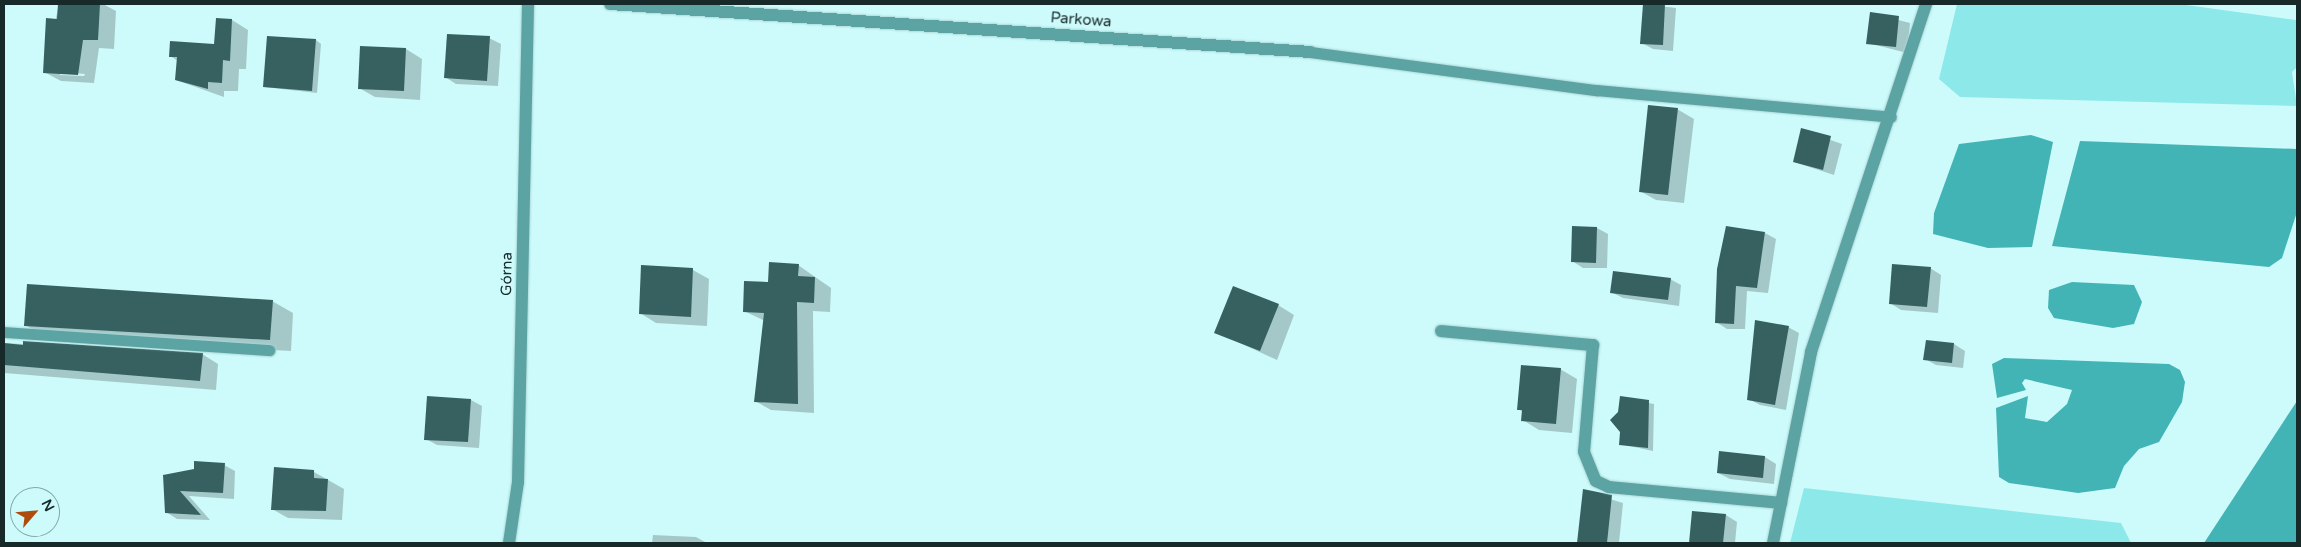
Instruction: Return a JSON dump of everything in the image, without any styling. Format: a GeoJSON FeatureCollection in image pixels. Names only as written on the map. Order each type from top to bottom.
{"type":"FeatureCollection","features":[{"type":"Feature","properties":{"kind":"street","name":"Górna"},"geometry":{"type":"LineString","coordinates":[[509,543],[518,482],[528,4]]}},
{"type":"Feature","properties":{"kind":"street","name":"Parkowa"},"geometry":{"type":"LineString","coordinates":[[610,4],[1310,52]]}},
{"type":"Feature","properties":{"kind":"street"},"geometry":{"type":"LineString","coordinates":[[1773,543],[1811,352],[1846,236],[1891,117],[1926,4]]}},
{"type":"Feature","properties":{"kind":"street"},"geometry":{"type":"LineString","coordinates":[[1441,331],[1593,345],[1584,452],[1596,481],[1609,487],[1781,503]]}},
{"type":"Feature","properties":{"kind":"lane"},"geometry":{"type":"LineString","coordinates":[[1310,52],[1596,90],[1891,117]]}},
{"type":"Feature","properties":{"kind":"lane"},"geometry":{"type":"LineString","coordinates":[[4,332],[269,350]]}},
{"type":"Feature","properties":{"kind":"shaded area"},"geometry":{"type":"Polygon","coordinates":[[[1957,4],[2179,4],[2296,20],[2297,67],[2292,72],[2297,106],[1960,97],[1939,79],[1957,4]]]}},
{"type":"Feature","properties":{"kind":"shaded area"},"geometry":{"type":"Polygon","coordinates":[[[2031,135],[2053,142],[2032,247],[1988,248],[1933,234],[1934,213],[1959,144],[2031,135]]]}},
{"type":"Feature","properties":{"kind":"shaded area"},"geometry":{"type":"Polygon","coordinates":[[[2080,141],[2297,149],[2297,212],[2282,258],[2269,267],[2052,246],[2080,141]]]}},
{"type":"Feature","properties":{"kind":"shaded area"},"geometry":{"type":"Polygon","coordinates":[[[2072,282],[2134,285],[2142,302],[2134,324],[2113,328],[2054,318],[2048,308],[2049,290],[2072,282]]]}},
{"type":"Feature","properties":{"kind":"shaded area"},"geometry":{"type":"Polygon","coordinates":[[[2004,358],[2169,364],[2180,370],[2185,382],[2182,402],[2159,442],[2139,449],[2124,466],[2115,488],[2078,493],[2009,483],[1999,477],[1996,408],[2028,396],[2025,418],[2047,422],[2067,404],[2072,390],[2025,379],[2022,383],[2026,390],[1997,398],[1992,364],[2004,358]]]}},
{"type":"Feature","properties":{"kind":"shaded area"},"geometry":{"type":"Polygon","coordinates":[[[2297,401],[2297,543],[2204,543],[2297,401]]]}},
{"type":"Feature","properties":{"kind":"shaded area"},"geometry":{"type":"Polygon","coordinates":[[[1804,488],[2121,523],[2131,543],[1790,543],[1804,488]]]}},
{"type":"Feature","properties":{"kind":"building"},"geometry":{"type":"Polygon","coordinates":[[[58,4],[100,4],[98,40],[83,40],[78,75],[43,73],[46,18],[57,19],[58,4]]]}},
{"type":"Feature","properties":{"kind":"building"},"geometry":{"type":"Polygon","coordinates":[[[1643,4],[1665,4],[1663,45],[1640,44],[1643,4]]]}},
{"type":"Feature","properties":{"kind":"building"},"geometry":{"type":"Polygon","coordinates":[[[1870,12],[1899,16],[1896,47],[1866,44],[1870,12]]]}},
{"type":"Feature","properties":{"kind":"building"},"geometry":{"type":"Polygon","coordinates":[[[216,18],[232,19],[230,61],[223,60],[222,83],[208,82],[208,89],[175,80],[177,57],[169,57],[170,41],[214,44],[216,18]]]}},
{"type":"Feature","properties":{"kind":"building"},"geometry":{"type":"Polygon","coordinates":[[[447,34],[490,36],[487,81],[444,78],[447,34]]]}},
{"type":"Feature","properties":{"kind":"building"},"geometry":{"type":"Polygon","coordinates":[[[267,36],[316,39],[312,91],[263,87],[267,36]]]}},
{"type":"Feature","properties":{"kind":"building"},"geometry":{"type":"Polygon","coordinates":[[[360,46],[406,48],[404,91],[358,89],[360,46]]]}},
{"type":"Feature","properties":{"kind":"building"},"geometry":{"type":"Polygon","coordinates":[[[1648,105],[1678,108],[1668,195],[1639,192],[1648,105]]]}},
{"type":"Feature","properties":{"kind":"building"},"geometry":{"type":"Polygon","coordinates":[[[1801,128],[1831,136],[1823,170],[1793,162],[1801,128]]]}},
{"type":"Feature","properties":{"kind":"building"},"geometry":{"type":"Polygon","coordinates":[[[1572,226],[1597,227],[1596,263],[1571,262],[1572,226]]]}},
{"type":"Feature","properties":{"kind":"building"},"geometry":{"type":"Polygon","coordinates":[[[1726,226],[1765,232],[1757,288],[1736,286],[1734,324],[1715,323],[1717,269],[1726,226]]]}},
{"type":"Feature","properties":{"kind":"building"},"geometry":{"type":"Polygon","coordinates":[[[769,262],[799,264],[798,276],[815,277],[814,303],[797,302],[798,404],[754,402],[764,313],[743,312],[744,281],[768,282],[769,262]]]}},
{"type":"Feature","properties":{"kind":"building"},"geometry":{"type":"Polygon","coordinates":[[[1892,264],[1931,267],[1927,307],[1889,304],[1892,264]]]}},
{"type":"Feature","properties":{"kind":"building"},"geometry":{"type":"Polygon","coordinates":[[[641,265],[693,268],[691,317],[639,314],[641,265]]]}},
{"type":"Feature","properties":{"kind":"building"},"geometry":{"type":"Polygon","coordinates":[[[1613,271],[1671,278],[1668,300],[1610,293],[1613,271]]]}},
{"type":"Feature","properties":{"kind":"building"},"geometry":{"type":"Polygon","coordinates":[[[27,284],[273,300],[270,340],[24,326],[27,284]]]}},
{"type":"Feature","properties":{"kind":"building"},"geometry":{"type":"Polygon","coordinates":[[[1233,286],[1279,304],[1260,351],[1214,333],[1233,286]]]}},
{"type":"Feature","properties":{"kind":"building"},"geometry":{"type":"Polygon","coordinates":[[[1755,320],[1789,326],[1775,405],[1747,400],[1755,320]]]}},
{"type":"Feature","properties":{"kind":"building"},"geometry":{"type":"Polygon","coordinates":[[[1926,340],[1954,343],[1952,363],[1923,360],[1926,340]]]}},
{"type":"Feature","properties":{"kind":"building"},"geometry":{"type":"Polygon","coordinates":[[[23,341],[203,353],[200,381],[4,365],[4,343],[23,345],[23,341]]]}},
{"type":"Feature","properties":{"kind":"building"},"geometry":{"type":"Polygon","coordinates":[[[1521,365],[1561,368],[1556,424],[1521,421],[1522,410],[1517,410],[1521,365]]]}},
{"type":"Feature","properties":{"kind":"building"},"geometry":{"type":"Polygon","coordinates":[[[427,396],[471,399],[468,442],[424,440],[427,396]]]}},
{"type":"Feature","properties":{"kind":"building"},"geometry":{"type":"Polygon","coordinates":[[[1620,396],[1649,400],[1648,448],[1619,445],[1620,432],[1610,420],[1618,412],[1620,396]]]}},
{"type":"Feature","properties":{"kind":"building"},"geometry":{"type":"Polygon","coordinates":[[[1719,451],[1765,456],[1763,478],[1717,473],[1719,451]]]}},
{"type":"Feature","properties":{"kind":"building"},"geometry":{"type":"Polygon","coordinates":[[[194,461],[225,463],[223,493],[180,491],[201,515],[165,513],[163,475],[194,469],[194,461]]]}},
{"type":"Feature","properties":{"kind":"building"},"geometry":{"type":"Polygon","coordinates":[[[274,467],[314,470],[314,478],[328,479],[326,511],[271,510],[274,467]]]}},
{"type":"Feature","properties":{"kind":"building"},"geometry":{"type":"Polygon","coordinates":[[[1583,489],[1612,495],[1607,543],[1577,543],[1583,489]]]}},
{"type":"Feature","properties":{"kind":"building"},"geometry":{"type":"Polygon","coordinates":[[[1692,511],[1726,514],[1723,543],[1689,543],[1692,511]]]}}]}
